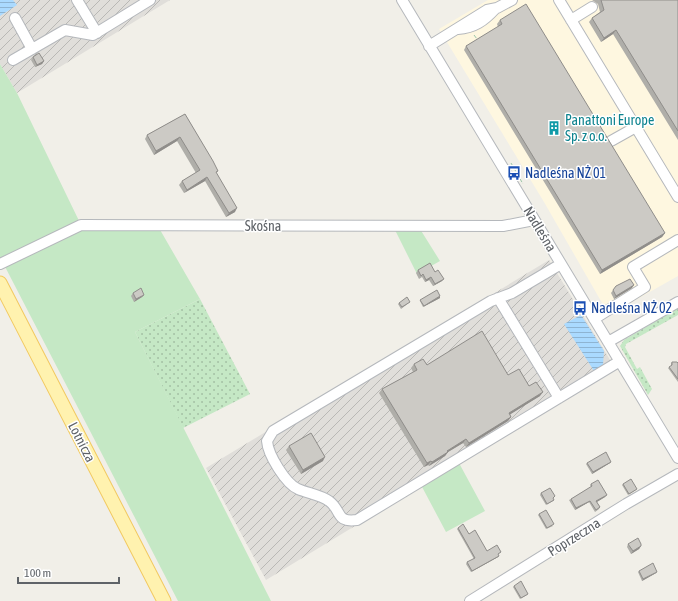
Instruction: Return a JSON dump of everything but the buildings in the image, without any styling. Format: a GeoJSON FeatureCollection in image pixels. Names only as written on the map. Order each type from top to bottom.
{"type":"FeatureCollection","features":[{"type":"Feature","properties":{"kind":"main road","name":"Lotnicza"},"geometry":{"type":"LineString","coordinates":[[0,283],[164,601]]}},
{"type":"Feature","properties":{"kind":"street"},"geometry":{"type":"LineString","coordinates":[[77,0],[97,33]]}},
{"type":"Feature","properties":{"kind":"street"},"geometry":{"type":"LineString","coordinates":[[13,60],[65,30],[93,35],[136,4],[150,0]]}},
{"type":"Feature","properties":{"kind":"street","name":"Nadleśna"},"geometry":{"type":"LineString","coordinates":[[402,0],[678,458]]}},
{"type":"Feature","properties":{"kind":"street"},"geometry":{"type":"LineString","coordinates":[[429,46],[487,10],[496,8],[512,0]]}},
{"type":"Feature","properties":{"kind":"street"},"geometry":{"type":"LineString","coordinates":[[559,0],[678,197]]}},
{"type":"Feature","properties":{"kind":"street"},"geometry":{"type":"LineString","coordinates":[[571,20],[592,7]]}},
{"type":"Feature","properties":{"kind":"street"},"geometry":{"type":"LineString","coordinates":[[15,18],[32,49]]}},
{"type":"Feature","properties":{"kind":"street"},"geometry":{"type":"LineString","coordinates":[[611,141],[636,127]]}},
{"type":"Feature","properties":{"kind":"street","name":"Skośna"},"geometry":{"type":"LineString","coordinates":[[0,264],[81,225],[504,226],[534,220]]}},
{"type":"Feature","properties":{"kind":"street"},"geometry":{"type":"LineString","coordinates":[[594,319],[645,287],[633,267],[678,240]]}},
{"type":"Feature","properties":{"kind":"street"},"geometry":{"type":"LineString","coordinates":[[561,264],[512,293],[485,304],[273,431],[267,441],[269,452],[290,485],[329,500],[338,515],[344,520],[357,520],[620,361]]}},
{"type":"Feature","properties":{"kind":"street"},"geometry":{"type":"LineString","coordinates":[[498,298],[559,398]]}},
{"type":"Feature","properties":{"kind":"street"},"geometry":{"type":"LineString","coordinates":[[608,342],[678,302]]}},
{"type":"Feature","properties":{"kind":"street","name":"Poprzeczna"},"geometry":{"type":"LineString","coordinates":[[470,601],[626,504],[678,474]]}},
{"type":"Feature","properties":{"kind":"path"},"geometry":{"type":"LineString","coordinates":[[472,31],[477,39]]}},
{"type":"Feature","properties":{"kind":"shaded area"},"geometry":{"type":"Polygon","coordinates":[[[0,0],[170,0],[17,93],[0,64],[0,0]]]}},
{"type":"Feature","properties":{"kind":"shaded area"},"geometry":{"type":"Polygon","coordinates":[[[488,0],[678,0],[678,276],[609,315],[544,202],[439,29],[488,0]]]}},
{"type":"Feature","properties":{"kind":"shaded area"},"geometry":{"type":"Polygon","coordinates":[[[549,260],[615,368],[266,580],[206,468],[549,260]]]}},
{"type":"Feature","properties":{"kind":"green space"},"geometry":{"type":"Polygon","coordinates":[[[0,64],[17,93],[82,227],[159,228],[200,299],[135,332],[271,601],[178,601],[0,257],[0,64]]]}},
{"type":"Feature","properties":{"kind":"green space"},"geometry":{"type":"Polygon","coordinates":[[[420,229],[440,261],[417,274],[395,230],[420,229]]]}},
{"type":"Feature","properties":{"kind":"green space"},"geometry":{"type":"Polygon","coordinates":[[[200,299],[250,394],[183,428],[135,332],[200,299]]]}},
{"type":"Feature","properties":{"kind":"green space"},"geometry":{"type":"Polygon","coordinates":[[[678,308],[678,315],[626,344],[625,347],[637,369],[640,367],[652,389],[648,395],[620,346],[624,340],[678,308]]]}},
{"type":"Feature","properties":{"kind":"green space"},"geometry":{"type":"Polygon","coordinates":[[[459,463],[485,511],[446,532],[421,485],[459,463]]]}},
{"type":"Feature","properties":{"kind":"water"},"geometry":{"type":"Polygon","coordinates":[[[0,0],[13,0],[17,5],[0,16],[0,0]]]}},
{"type":"Feature","properties":{"kind":"water"},"geometry":{"type":"Polygon","coordinates":[[[581,315],[604,351],[603,365],[594,371],[564,324],[581,315]]]}},
{"type":"Feature","properties":{"kind":"place","name":"Panattoni Europe Sp. z o.o."},"geometry":{"type":"Point","coordinates":[554,128]}},
{"type":"Feature","properties":{"kind":"place","name":"Nadleśna NŻ 01"},"geometry":{"type":"Point","coordinates":[514,173]}},
{"type":"Feature","properties":{"kind":"place","name":"Nadleśna NŻ 02"},"geometry":{"type":"Point","coordinates":[580,308]}}]}
